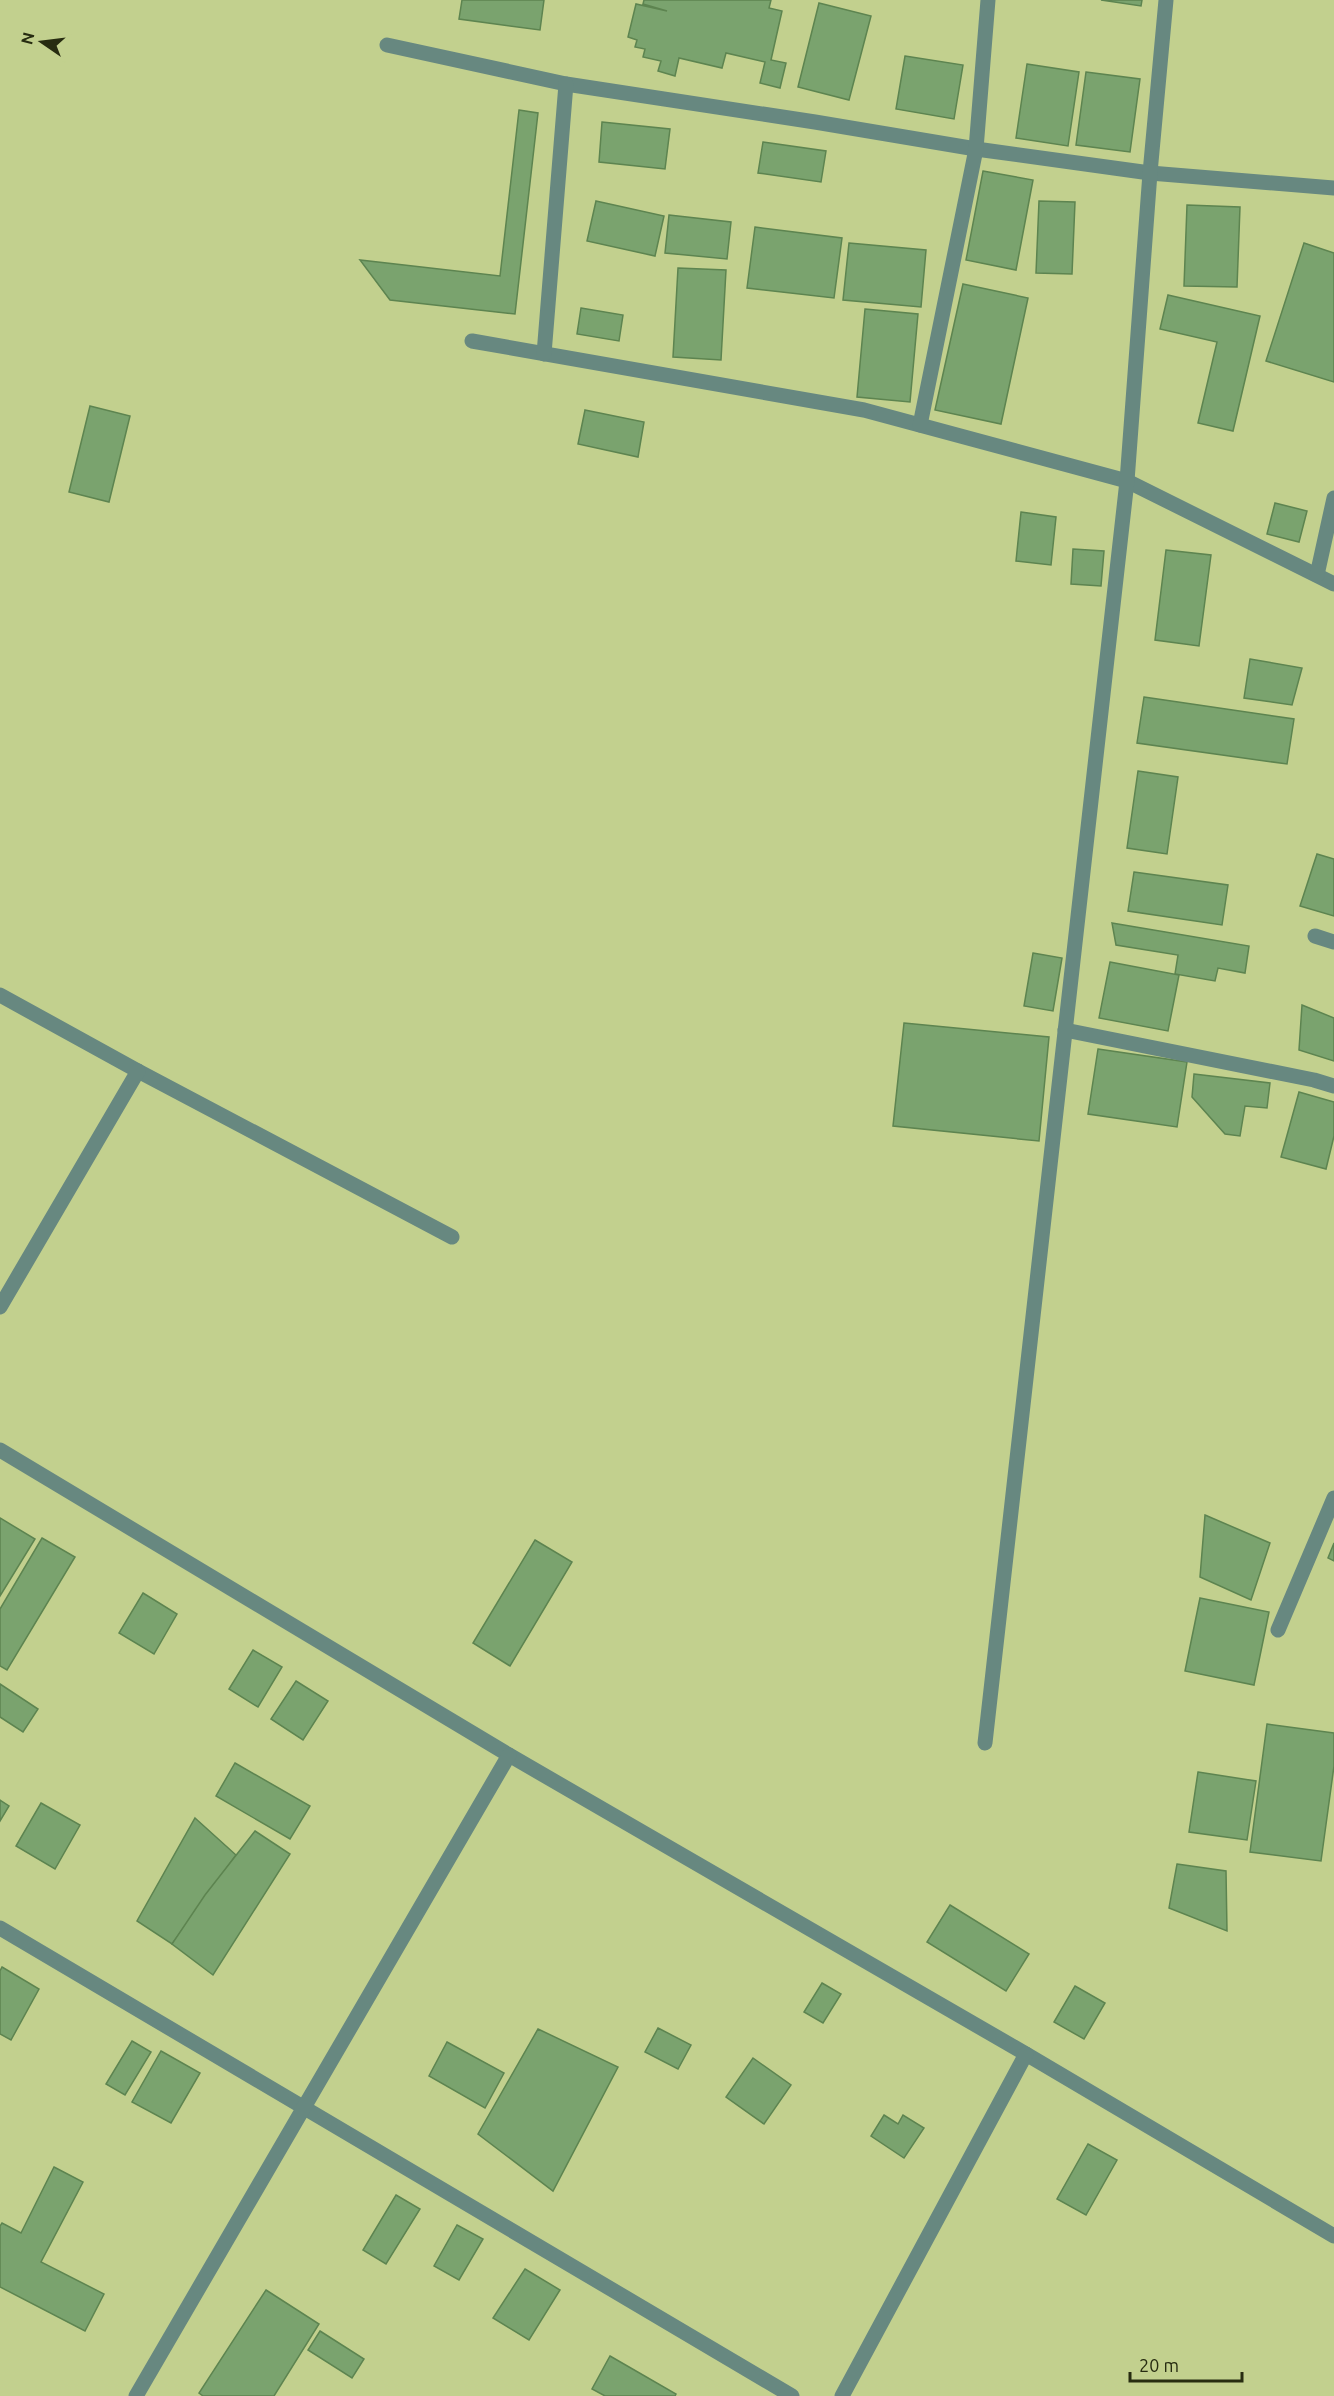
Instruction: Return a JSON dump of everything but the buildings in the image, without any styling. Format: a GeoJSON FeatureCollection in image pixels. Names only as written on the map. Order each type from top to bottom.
{"type":"FeatureCollection","features":[{"type":"Feature","properties":{"kind":"street"},"geometry":{"type":"LineString","coordinates":[[920,425],[976,149],[988,0]]}},
{"type":"Feature","properties":{"kind":"street"},"geometry":{"type":"LineString","coordinates":[[984,1743],[1127,481],[1150,173],[1166,0]]}},
{"type":"Feature","properties":{"kind":"street"},"geometry":{"type":"LineString","coordinates":[[387,45],[566,84],[976,149],[1150,173],[1334,189]]}},
{"type":"Feature","properties":{"kind":"street"},"geometry":{"type":"LineString","coordinates":[[544,354],[566,84]]}},
{"type":"Feature","properties":{"kind":"street"},"geometry":{"type":"LineString","coordinates":[[472,341],[864,410],[1127,481],[1334,584]]}},
{"type":"Feature","properties":{"kind":"street"},"geometry":{"type":"LineString","coordinates":[[1317,575],[1334,498]]}},
{"type":"Feature","properties":{"kind":"street"},"geometry":{"type":"LineString","coordinates":[[1315,936],[1334,942]]}},
{"type":"Feature","properties":{"kind":"street"},"geometry":{"type":"LineString","coordinates":[[0,995],[138,1071],[452,1237]]}},
{"type":"Feature","properties":{"kind":"street"},"geometry":{"type":"LineString","coordinates":[[1065,1030],[1334,1086]]}},
{"type":"Feature","properties":{"kind":"street"},"geometry":{"type":"LineString","coordinates":[[0,1307],[138,1071]]}},
{"type":"Feature","properties":{"kind":"street"},"geometry":{"type":"LineString","coordinates":[[0,1450],[509,1755],[1026,2054],[1334,2236]]}},
{"type":"Feature","properties":{"kind":"street"},"geometry":{"type":"LineString","coordinates":[[1278,1630],[1334,1498]]}},
{"type":"Feature","properties":{"kind":"street"},"geometry":{"type":"LineString","coordinates":[[136,2396],[509,1755]]}},
{"type":"Feature","properties":{"kind":"street"},"geometry":{"type":"LineString","coordinates":[[0,1928],[792,2396]]}},
{"type":"Feature","properties":{"kind":"street"},"geometry":{"type":"LineString","coordinates":[[842,2396],[1026,2054]]}}]}
